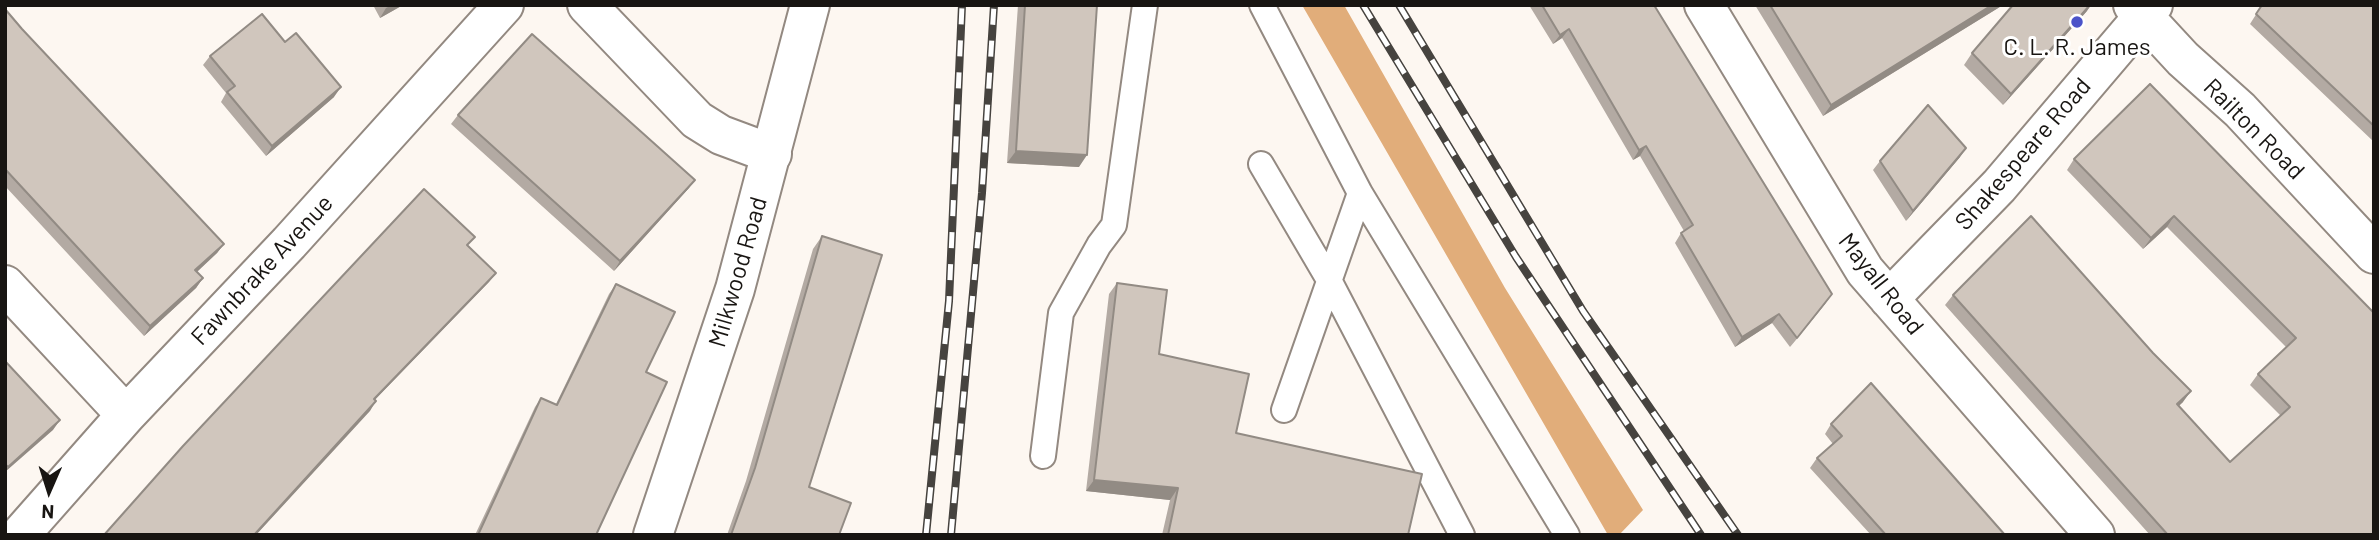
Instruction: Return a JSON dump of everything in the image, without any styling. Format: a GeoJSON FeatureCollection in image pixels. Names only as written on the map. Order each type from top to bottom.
{"type":"FeatureCollection","features":[{"type":"Feature","properties":{"kind":"street","name":"Fawnbrake Avenue"},"geometry":{"type":"LineString","coordinates":[[20,535],[126,415],[289,243],[504,5]]}},
{"type":"Feature","properties":{"kind":"street"},"geometry":{"type":"LineString","coordinates":[[587,5],[697,120],[721,135],[772,154]]}},
{"type":"Feature","properties":{"kind":"street","name":"Milkwood Road"},"geometry":{"type":"LineString","coordinates":[[653,535],[735,289],[810,5]]}},
{"type":"Feature","properties":{"kind":"street","name":"Mayall Road"},"geometry":{"type":"LineString","coordinates":[[1704,5],[1864,271],[2095,535]]}},
{"type":"Feature","properties":{"kind":"street","name":"Shakespeare Road"},"geometry":{"type":"LineString","coordinates":[[1889,299],[1999,186],[2143,9]]}},
{"type":"Feature","properties":{"kind":"street","name":"Railton Road"},"geometry":{"type":"LineString","coordinates":[[2143,9],[2183,59],[2240,110],[2374,254]]}},
{"type":"Feature","properties":{"kind":"street"},"geometry":{"type":"LineString","coordinates":[[5,285],[126,415]]}},
{"type":"Feature","properties":{"kind":"lane"},"geometry":{"type":"LineString","coordinates":[[1043,456],[1061,313],[1098,245],[1115,225],[1145,5]]}},
{"type":"Feature","properties":{"kind":"lane"},"geometry":{"type":"LineString","coordinates":[[1262,5],[1360,193],[1567,535]]}},
{"type":"Feature","properties":{"kind":"lane"},"geometry":{"type":"LineString","coordinates":[[1261,164],[1329,280],[1462,535]]}},
{"type":"Feature","properties":{"kind":"lane"},"geometry":{"type":"LineString","coordinates":[[1284,410],[1360,193]]}},
{"type":"Feature","properties":{"kind":"shaded area"},"geometry":{"type":"Polygon","coordinates":[[[1302,5],[1344,5],[1505,288],[1643,510],[1619,535],[1608,535],[1302,5]]]}},
{"type":"Feature","properties":{"kind":"building"},"geometry":{"type":"Polygon","coordinates":[[[1025,5],[1097,5],[1087,155],[1016,151],[1025,5]]]}},
{"type":"Feature","properties":{"kind":"building"},"geometry":{"type":"Polygon","coordinates":[[[1542,5],[1654,5],[1832,294],[1797,338],[1779,314],[1742,337],[1681,233],[1693,225],[1646,146],[1639,150],[1569,29],[1560,35],[1542,5]]]}},
{"type":"Feature","properties":{"kind":"building"},"geometry":{"type":"Polygon","coordinates":[[[1770,5],[1992,5],[1831,105],[1770,5]]]}},
{"type":"Feature","properties":{"kind":"building"},"geometry":{"type":"Polygon","coordinates":[[[2013,5],[2090,5],[2011,94],[1972,53],[2013,5]]]}},
{"type":"Feature","properties":{"kind":"building"},"geometry":{"type":"Polygon","coordinates":[[[2262,5],[2374,5],[2374,126],[2256,14],[2262,5]]]}},
{"type":"Feature","properties":{"kind":"building"},"geometry":{"type":"Polygon","coordinates":[[[5,9],[224,244],[195,270],[203,278],[150,326],[5,169],[5,9]]]}},
{"type":"Feature","properties":{"kind":"building"},"geometry":{"type":"Polygon","coordinates":[[[262,14],[285,42],[296,33],[341,87],[272,146],[227,92],[235,86],[210,56],[262,14]]]}},
{"type":"Feature","properties":{"kind":"building"},"geometry":{"type":"Polygon","coordinates":[[[532,34],[695,180],[620,261],[458,115],[532,34]]]}},
{"type":"Feature","properties":{"kind":"building"},"geometry":{"type":"Polygon","coordinates":[[[2150,84],[2374,313],[2374,535],[2168,535],[1953,295],[2031,216],[2153,353],[2191,391],[2177,404],[2230,462],[2290,407],[2258,374],[2296,338],[2174,216],[2151,238],[2074,159],[2150,84]]]}},
{"type":"Feature","properties":{"kind":"building"},"geometry":{"type":"Polygon","coordinates":[[[1928,105],[1966,148],[1913,211],[1880,161],[1928,105]]]}},
{"type":"Feature","properties":{"kind":"building"},"geometry":{"type":"Polygon","coordinates":[[[424,189],[475,237],[467,245],[496,273],[374,399],[376,401],[254,535],[104,535],[183,446],[424,189]]]}},
{"type":"Feature","properties":{"kind":"building"},"geometry":{"type":"Polygon","coordinates":[[[822,236],[882,255],[809,487],[851,503],[839,535],[731,535],[755,468],[822,236]]]}},
{"type":"Feature","properties":{"kind":"building"},"geometry":{"type":"Polygon","coordinates":[[[1117,283],[1167,290],[1159,354],[1249,374],[1236,433],[1422,474],[1408,535],[1168,535],[1178,488],[1094,480],[1117,283]]]}},
{"type":"Feature","properties":{"kind":"building"},"geometry":{"type":"Polygon","coordinates":[[[616,284],[675,312],[646,372],[667,382],[596,535],[478,535],[541,398],[557,405],[616,284]]]}},
{"type":"Feature","properties":{"kind":"building"},"geometry":{"type":"Polygon","coordinates":[[[5,361],[60,420],[8,467],[5,464],[5,361]]]}},
{"type":"Feature","properties":{"kind":"building"},"geometry":{"type":"Polygon","coordinates":[[[1871,383],[2005,535],[1886,535],[1817,458],[1842,436],[1831,424],[1871,383]]]}},
{"type":"Feature","properties":{"kind":"railway"},"geometry":{"type":"LineString","coordinates":[[926,535],[949,301],[962,5]]}},
{"type":"Feature","properties":{"kind":"railway"},"geometry":{"type":"LineString","coordinates":[[951,535],[982,193],[994,5]]}},
{"type":"Feature","properties":{"kind":"railway"},"geometry":{"type":"LineString","coordinates":[[1363,5],[1516,257],[1701,535]]}},
{"type":"Feature","properties":{"kind":"railway"},"geometry":{"type":"LineString","coordinates":[[1399,5],[1583,311],[1738,535]]}},
{"type":"Feature","properties":{"kind":"place","name":"C. L. R. James"},"geometry":{"type":"Point","coordinates":[2077,22]}}]}
